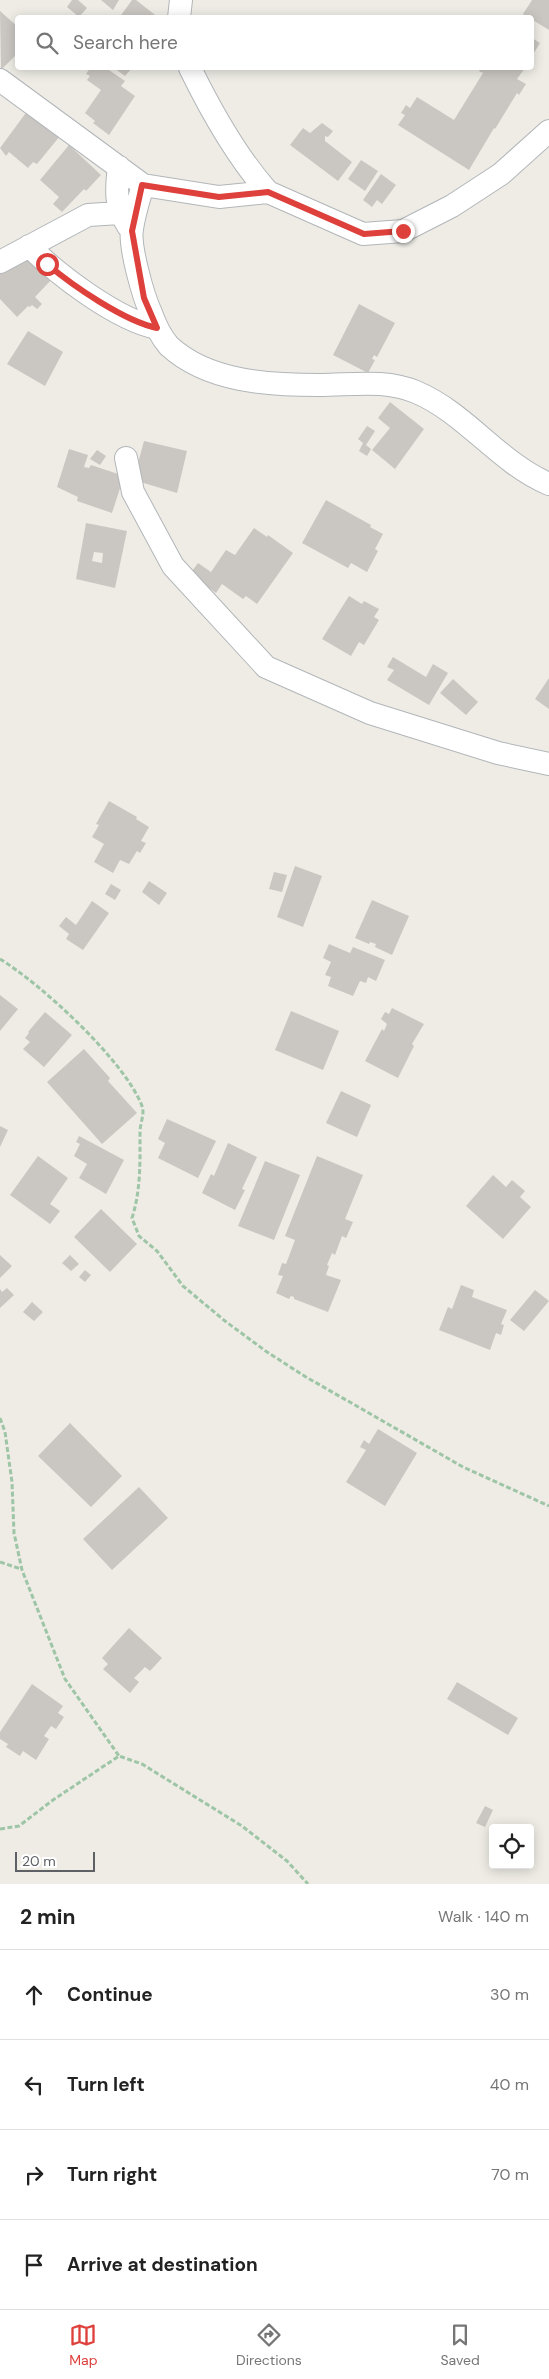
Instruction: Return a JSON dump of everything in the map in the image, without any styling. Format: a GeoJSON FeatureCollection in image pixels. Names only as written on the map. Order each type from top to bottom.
{"type":"FeatureCollection","features":[{"type":"Feature","properties":{"kind":"street"},"geometry":{"type":"LineString","coordinates":[[179,15],[181,0]]}},
{"type":"Feature","properties":{"kind":"street"},"geometry":{"type":"LineString","coordinates":[[191,70],[248,169],[268,192],[364,234],[403,231],[452,206],[500,174],[549,131]]}},
{"type":"Feature","properties":{"kind":"street"},"geometry":{"type":"LineString","coordinates":[[0,80],[142,185],[219,197],[268,192]]}},
{"type":"Feature","properties":{"kind":"street"},"geometry":{"type":"LineString","coordinates":[[119,167],[116,192],[126,222],[144,298],[157,328],[169,345],[204,370],[240,379],[318,385],[383,384],[416,392],[457,418],[529,476],[549,484]]}},
{"type":"Feature","properties":{"kind":"street"},"geometry":{"type":"LineString","coordinates":[[126,222],[142,185]]}},
{"type":"Feature","properties":{"kind":"street"},"geometry":{"type":"LineString","coordinates":[[0,262],[88,215],[126,222]]}},
{"type":"Feature","properties":{"kind":"street"},"geometry":{"type":"LineString","coordinates":[[29,246],[61,276],[116,310],[144,325],[157,328]]}},
{"type":"Feature","properties":{"kind":"street"},"geometry":{"type":"LineString","coordinates":[[126,458],[133,492],[173,566],[266,666],[370,713],[498,753],[549,764]]}},
{"type":"Feature","properties":{"kind":"path"},"geometry":{"type":"LineString","coordinates":[[0,959],[50,998],[81,1027],[126,1080],[142,1107],[141,1173],[136,1206],[132,1218],[139,1236],[157,1251],[183,1286],[225,1321],[306,1377],[463,1467],[549,1506]]}},
{"type":"Feature","properties":{"kind":"path"},"geometry":{"type":"LineString","coordinates":[[0,1418],[5,1432],[12,1482],[14,1533],[22,1570],[65,1679],[119,1756],[142,1764],[242,1826],[287,1861],[308,1884]]}},
{"type":"Feature","properties":{"kind":"path"},"geometry":{"type":"LineString","coordinates":[[0,1562],[22,1570]]}},
{"type":"Feature","properties":{"kind":"path"},"geometry":{"type":"LineString","coordinates":[[0,1829],[19,1826],[53,1800],[119,1756]]}},
{"type":"Feature","properties":{"kind":"building"},"geometry":{"type":"Polygon","coordinates":[[[72,0],[78,0],[87,8],[81,15],[77,15],[67,7],[72,0]]]}},
{"type":"Feature","properties":{"kind":"building"},"geometry":{"type":"Polygon","coordinates":[[[101,0],[119,0],[113,10],[101,0]]]}},
{"type":"Feature","properties":{"kind":"building"},"geometry":{"type":"Polygon","coordinates":[[[132,0],[136,0],[155,15],[121,15],[132,0]]]}},
{"type":"Feature","properties":{"kind":"building"},"geometry":{"type":"Polygon","coordinates":[[[532,0],[549,0],[549,30],[534,21],[534,15],[523,14],[532,0]]]}},
{"type":"Feature","properties":{"kind":"building"},"geometry":{"type":"Polygon","coordinates":[[[0,11],[15,24],[15,56],[1,70],[0,11]]]}},
{"type":"Feature","properties":{"kind":"building"},"geometry":{"type":"Polygon","coordinates":[[[534,39],[540,43],[534,53],[534,39]]]}},
{"type":"Feature","properties":{"kind":"building"},"geometry":{"type":"Polygon","coordinates":[[[89,70],[109,70],[125,81],[121,86],[135,96],[109,135],[93,123],[95,121],[85,113],[101,90],[87,80],[90,76],[86,74],[89,70]]]}},
{"type":"Feature","properties":{"kind":"building"},"geometry":{"type":"Polygon","coordinates":[[[117,70],[130,70],[125,76],[117,70]]]}},
{"type":"Feature","properties":{"kind":"building"},"geometry":{"type":"Polygon","coordinates":[[[524,70],[517,79],[526,84],[519,95],[517,93],[469,170],[398,125],[405,115],[401,113],[406,105],[410,108],[417,97],[454,120],[483,73],[479,71],[524,70]]]}},
{"type":"Feature","properties":{"kind":"building"},"geometry":{"type":"Polygon","coordinates":[[[28,110],[60,136],[37,164],[33,162],[28,168],[9,152],[6,156],[0,148],[28,110]]]}},
{"type":"Feature","properties":{"kind":"building"},"geometry":{"type":"Polygon","coordinates":[[[322,123],[333,131],[328,137],[325,136],[325,141],[352,162],[338,181],[290,145],[303,128],[310,133],[322,123]]]}},
{"type":"Feature","properties":{"kind":"building"},"geometry":{"type":"Polygon","coordinates":[[[69,145],[101,175],[86,191],[84,189],[62,212],[53,204],[59,197],[40,180],[69,145]]]}},
{"type":"Feature","properties":{"kind":"building"},"geometry":{"type":"Polygon","coordinates":[[[361,160],[378,171],[365,191],[348,179],[361,160]]]}},
{"type":"Feature","properties":{"kind":"building"},"geometry":{"type":"Polygon","coordinates":[[[381,174],[396,185],[382,204],[377,200],[372,207],[363,200],[381,174]]]}},
{"type":"Feature","properties":{"kind":"building"},"geometry":{"type":"Polygon","coordinates":[[[27,253],[52,279],[35,297],[42,304],[37,309],[32,305],[28,306],[17,317],[0,299],[0,274],[27,253]]]}},
{"type":"Feature","properties":{"kind":"building"},"geometry":{"type":"Polygon","coordinates":[[[359,304],[395,323],[377,357],[374,355],[372,359],[375,360],[368,373],[333,355],[359,304]]]}},
{"type":"Feature","properties":{"kind":"building"},"geometry":{"type":"Polygon","coordinates":[[[28,331],[63,352],[45,386],[7,364],[28,331]]]}},
{"type":"Feature","properties":{"kind":"building"},"geometry":{"type":"Polygon","coordinates":[[[390,402],[424,429],[395,469],[372,450],[390,428],[378,418],[390,402]]]}},
{"type":"Feature","properties":{"kind":"building"},"geometry":{"type":"Polygon","coordinates":[[[367,426],[375,431],[366,445],[371,449],[367,456],[359,451],[363,443],[358,439],[367,426]]]}},
{"type":"Feature","properties":{"kind":"building"},"geometry":{"type":"Polygon","coordinates":[[[144,441],[187,451],[177,493],[137,481],[140,468],[137,467],[144,441]]]}},
{"type":"Feature","properties":{"kind":"building"},"geometry":{"type":"Polygon","coordinates":[[[69,449],[88,455],[84,467],[89,468],[91,465],[124,476],[112,513],[77,501],[78,497],[57,487],[69,449]]]}},
{"type":"Feature","properties":{"kind":"building"},"geometry":{"type":"Polygon","coordinates":[[[97,450],[106,456],[100,465],[90,459],[97,450]]]}},
{"type":"Feature","properties":{"kind":"building"},"geometry":{"type":"Polygon","coordinates":[[[326,500],[371,525],[370,527],[383,534],[375,549],[378,551],[367,572],[351,563],[348,568],[302,543],[326,500]]]}},
{"type":"Feature","properties":{"kind":"building"},"geometry":{"type":"Polygon","coordinates":[[[86,523],[127,531],[115,588],[76,579],[86,523]],[[94,552],[92,561],[102,563],[103,553],[94,552]]]}},
{"type":"Feature","properties":{"kind":"building"},"geometry":{"type":"Polygon","coordinates":[[[254,528],[267,537],[268,535],[293,553],[257,604],[246,596],[243,599],[222,584],[216,593],[190,574],[198,563],[211,572],[226,550],[235,555],[254,528]]]}},
{"type":"Feature","properties":{"kind":"building"},"geometry":{"type":"Polygon","coordinates":[[[349,596],[362,604],[364,601],[379,609],[374,617],[379,620],[364,645],[359,642],[351,656],[322,639],[349,596]]]}},
{"type":"Feature","properties":{"kind":"building"},"geometry":{"type":"Polygon","coordinates":[[[393,657],[426,677],[433,664],[448,673],[429,705],[387,680],[394,670],[387,667],[393,657]]]}},
{"type":"Feature","properties":{"kind":"building"},"geometry":{"type":"Polygon","coordinates":[[[549,678],[549,709],[535,699],[549,678]]]}},
{"type":"Feature","properties":{"kind":"building"},"geometry":{"type":"Polygon","coordinates":[[[453,679],[478,702],[466,715],[440,693],[453,679]]]}},
{"type":"Feature","properties":{"kind":"building"},"geometry":{"type":"Polygon","coordinates":[[[109,801],[137,817],[136,819],[149,827],[141,841],[146,843],[140,853],[137,851],[129,864],[120,860],[113,873],[94,862],[104,844],[92,837],[99,825],[96,824],[109,801]]]}},
{"type":"Feature","properties":{"kind":"building"},"geometry":{"type":"Polygon","coordinates":[[[295,866],[322,876],[303,927],[277,917],[295,866]]]}},
{"type":"Feature","properties":{"kind":"building"},"geometry":{"type":"Polygon","coordinates":[[[274,872],[287,875],[282,892],[269,889],[274,872]]]}},
{"type":"Feature","properties":{"kind":"building"},"geometry":{"type":"Polygon","coordinates":[[[149,881],[167,893],[159,905],[142,892],[149,881]]]}},
{"type":"Feature","properties":{"kind":"building"},"geometry":{"type":"Polygon","coordinates":[[[111,884],[121,890],[115,900],[105,894],[111,884]]]}},
{"type":"Feature","properties":{"kind":"building"},"geometry":{"type":"Polygon","coordinates":[[[372,900],[409,916],[392,955],[375,947],[376,944],[370,942],[369,944],[355,938],[372,900]]]}},
{"type":"Feature","properties":{"kind":"building"},"geometry":{"type":"Polygon","coordinates":[[[92,901],[109,913],[83,950],[66,939],[69,934],[59,926],[66,917],[76,925],[92,901]]]}},
{"type":"Feature","properties":{"kind":"building"},"geometry":{"type":"Polygon","coordinates":[[[329,944],[350,953],[353,947],[385,960],[376,981],[368,977],[366,983],[360,981],[353,996],[328,986],[331,977],[325,975],[331,962],[323,958],[329,944]]]}},
{"type":"Feature","properties":{"kind":"building"},"geometry":{"type":"Polygon","coordinates":[[[0,995],[18,1009],[0,1031],[0,995]]]}},
{"type":"Feature","properties":{"kind":"building"},"geometry":{"type":"Polygon","coordinates":[[[392,1008],[424,1024],[412,1044],[414,1046],[398,1078],[365,1061],[382,1029],[384,1031],[387,1024],[381,1019],[385,1012],[389,1014],[392,1008]]]}},
{"type":"Feature","properties":{"kind":"building"},"geometry":{"type":"Polygon","coordinates":[[[291,1011],[339,1031],[323,1070],[275,1050],[291,1011]]]}},
{"type":"Feature","properties":{"kind":"building"},"geometry":{"type":"Polygon","coordinates":[[[45,1012],[72,1035],[44,1067],[23,1049],[30,1042],[25,1038],[28,1032],[45,1012]]]}},
{"type":"Feature","properties":{"kind":"building"},"geometry":{"type":"Polygon","coordinates":[[[84,1049],[110,1078],[108,1081],[137,1113],[102,1144],[47,1082],[84,1049]]]}},
{"type":"Feature","properties":{"kind":"building"},"geometry":{"type":"Polygon","coordinates":[[[341,1091],[371,1105],[357,1137],[326,1123],[341,1091]]]}},
{"type":"Feature","properties":{"kind":"building"},"geometry":{"type":"Polygon","coordinates":[[[167,1119],[216,1141],[198,1178],[158,1158],[165,1143],[158,1139],[167,1119]]]}},
{"type":"Feature","properties":{"kind":"building"},"geometry":{"type":"Polygon","coordinates":[[[0,1126],[8,1130],[0,1147],[0,1126]]]}},
{"type":"Feature","properties":{"kind":"building"},"geometry":{"type":"Polygon","coordinates":[[[79,1136],[124,1160],[106,1194],[79,1178],[87,1164],[74,1156],[80,1144],[76,1142],[79,1136]]]}},
{"type":"Feature","properties":{"kind":"building"},"geometry":{"type":"Polygon","coordinates":[[[228,1143],[257,1157],[242,1189],[245,1190],[235,1210],[202,1193],[211,1174],[214,1176],[228,1143]]]}},
{"type":"Feature","properties":{"kind":"building"},"geometry":{"type":"Polygon","coordinates":[[[38,1156],[68,1178],[50,1204],[60,1211],[50,1224],[10,1195],[38,1156]]]}},
{"type":"Feature","properties":{"kind":"building"},"geometry":{"type":"Polygon","coordinates":[[[317,1156],[363,1175],[345,1219],[353,1222],[346,1238],[342,1236],[335,1255],[332,1253],[327,1265],[329,1266],[326,1275],[341,1280],[328,1312],[294,1299],[294,1297],[291,1296],[289,1299],[276,1293],[283,1276],[278,1275],[282,1263],[286,1264],[295,1240],[285,1236],[317,1156]]]}},
{"type":"Feature","properties":{"kind":"building"},"geometry":{"type":"Polygon","coordinates":[[[265,1161],[300,1175],[274,1240],[238,1226],[265,1161]]]}},
{"type":"Feature","properties":{"kind":"building"},"geometry":{"type":"Polygon","coordinates":[[[493,1175],[506,1187],[512,1180],[525,1191],[520,1197],[531,1207],[503,1239],[466,1206],[493,1175]]]}},
{"type":"Feature","properties":{"kind":"building"},"geometry":{"type":"Polygon","coordinates":[[[101,1209],[137,1244],[110,1272],[74,1237],[101,1209]]]}},
{"type":"Feature","properties":{"kind":"building"},"geometry":{"type":"Polygon","coordinates":[[[0,1255],[12,1266],[0,1278],[0,1255]]]}},
{"type":"Feature","properties":{"kind":"building"},"geometry":{"type":"Polygon","coordinates":[[[70,1255],[79,1264],[71,1271],[62,1263],[70,1255]]]}},
{"type":"Feature","properties":{"kind":"building"},"geometry":{"type":"Polygon","coordinates":[[[85,1270],[91,1275],[85,1282],[79,1277],[85,1270]]]}},
{"type":"Feature","properties":{"kind":"building"},"geometry":{"type":"Polygon","coordinates":[[[461,1285],[474,1290],[472,1297],[507,1310],[501,1324],[504,1325],[501,1335],[496,1333],[490,1350],[439,1330],[448,1307],[452,1309],[461,1285]]]}},
{"type":"Feature","properties":{"kind":"building"},"geometry":{"type":"Polygon","coordinates":[[[7,1288],[14,1295],[0,1308],[0,1289],[2,1292],[7,1288]]]}},
{"type":"Feature","properties":{"kind":"building"},"geometry":{"type":"Polygon","coordinates":[[[535,1290],[549,1301],[524,1331],[510,1320],[535,1290]]]}},
{"type":"Feature","properties":{"kind":"building"},"geometry":{"type":"Polygon","coordinates":[[[32,1302],[43,1312],[34,1321],[23,1312],[32,1302]]]}},
{"type":"Feature","properties":{"kind":"building"},"geometry":{"type":"Polygon","coordinates":[[[70,1423],[122,1476],[91,1507],[38,1456],[70,1423]]]}},
{"type":"Feature","properties":{"kind":"building"},"geometry":{"type":"Polygon","coordinates":[[[378,1429],[417,1453],[385,1506],[346,1482],[366,1450],[360,1447],[364,1440],[369,1444],[378,1429]]]}},
{"type":"Feature","properties":{"kind":"building"},"geometry":{"type":"Polygon","coordinates":[[[139,1487],[168,1518],[112,1570],[83,1539],[139,1487]]]}},
{"type":"Feature","properties":{"kind":"building"},"geometry":{"type":"Polygon","coordinates":[[[129,1628],[162,1658],[150,1671],[145,1667],[134,1678],[139,1682],[130,1693],[103,1669],[108,1664],[102,1658],[129,1628]]]}},
{"type":"Feature","properties":{"kind":"building"},"geometry":{"type":"Polygon","coordinates":[[[457,1682],[518,1718],[508,1735],[447,1699],[457,1682]]]}},
{"type":"Feature","properties":{"kind":"building"},"geometry":{"type":"Polygon","coordinates":[[[32,1684],[63,1706],[58,1713],[64,1717],[56,1729],[51,1726],[44,1736],[49,1739],[36,1760],[23,1751],[20,1756],[6,1747],[8,1744],[0,1739],[0,1732],[32,1684]]]}},
{"type":"Feature","properties":{"kind":"building"},"geometry":{"type":"Polygon","coordinates":[[[485,1806],[493,1810],[485,1827],[476,1823],[485,1806]]]}},
{"type":"Feature","properties":{"kind":"route"},"geometry":{"type":"LineString","coordinates":[[47,264],[61,276],[116,310],[144,325],[157,328],[144,298],[132,231],[142,185],[219,197],[268,192],[364,234],[403,231]]}}]}
